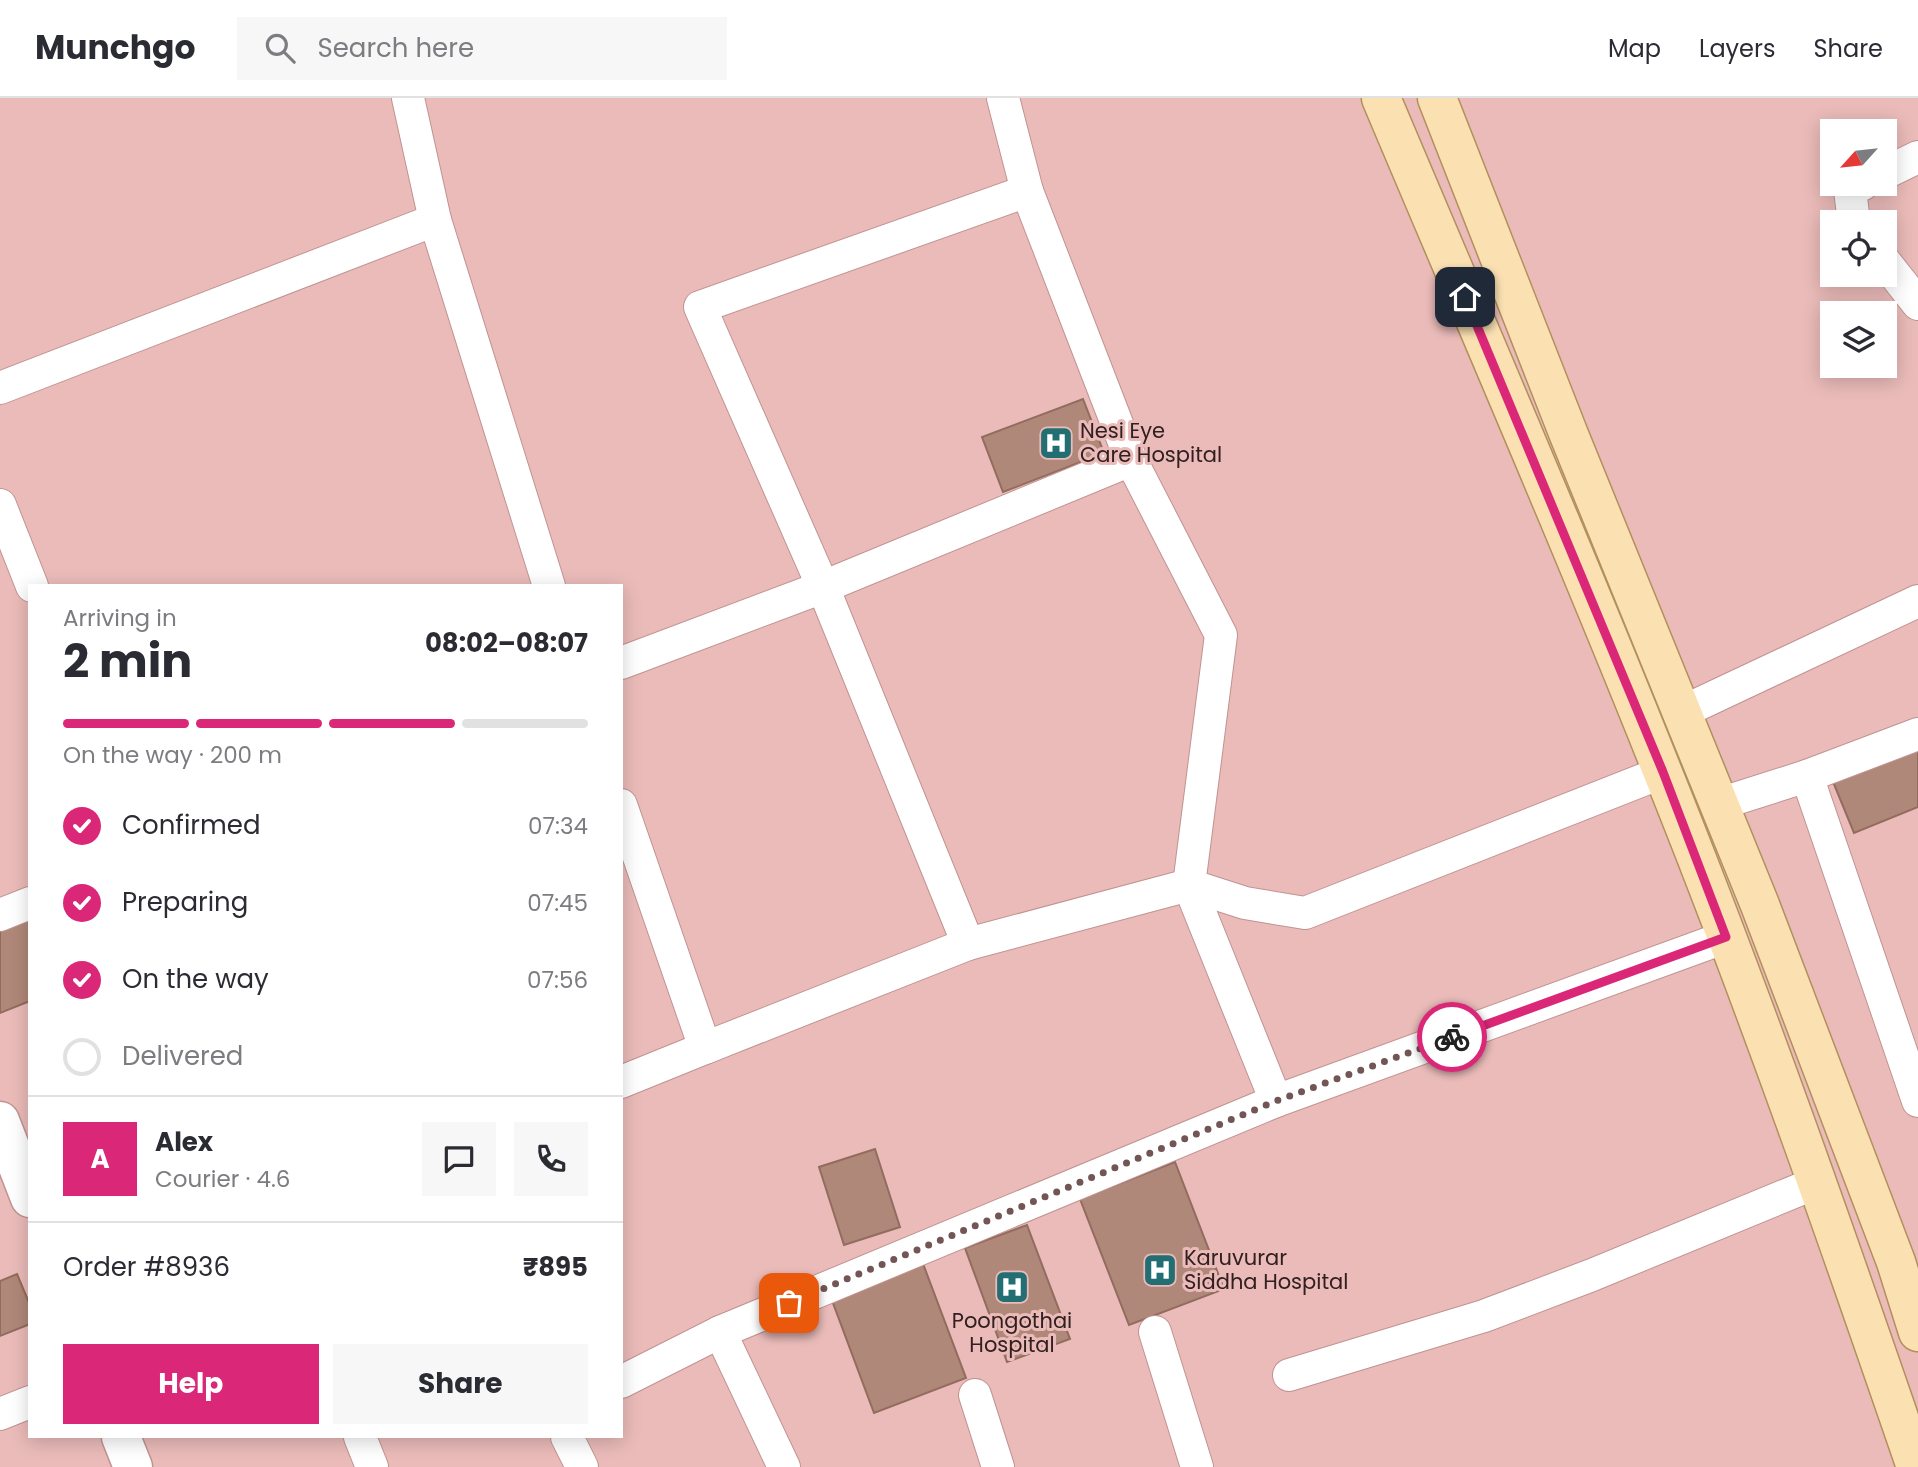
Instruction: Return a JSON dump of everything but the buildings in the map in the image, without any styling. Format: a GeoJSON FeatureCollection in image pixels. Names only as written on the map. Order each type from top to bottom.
{"type":"FeatureCollection","features":[{"type":"Feature","properties":{"kind":"main road"},"geometry":{"type":"LineString","coordinates":[[1381,98],[1663,772],[1818,1182],[1916,1467]]}},
{"type":"Feature","properties":{"kind":"main road"},"geometry":{"type":"LineString","coordinates":[[1437,98],[1574,447],[1760,905],[1891,1249],[1918,1332]]}},
{"type":"Feature","properties":{"kind":"street"},"geometry":{"type":"LineString","coordinates":[[408,98],[435,220],[548,584]]}},
{"type":"Feature","properties":{"kind":"street"},"geometry":{"type":"LineString","coordinates":[[1003,98],[1027,191],[1131,460],[1221,635],[1189,886],[1276,1101]]}},
{"type":"Feature","properties":{"kind":"street"},"geometry":{"type":"LineString","coordinates":[[1897,167],[1918,157]]}},
{"type":"Feature","properties":{"kind":"street"},"geometry":{"type":"LineString","coordinates":[[968,944],[823,587],[700,307],[1027,191]]}},
{"type":"Feature","properties":{"kind":"street"},"geometry":{"type":"LineString","coordinates":[[0,388],[435,220]]}},
{"type":"Feature","properties":{"kind":"street"},"geometry":{"type":"LineString","coordinates":[[1897,277],[1918,304]]}},
{"type":"Feature","properties":{"kind":"street"},"geometry":{"type":"LineString","coordinates":[[623,662],[823,587],[1131,460]]}},
{"type":"Feature","properties":{"kind":"street"},"geometry":{"type":"LineString","coordinates":[[0,505],[31,584]]}},
{"type":"Feature","properties":{"kind":"street"},"geometry":{"type":"LineString","coordinates":[[1682,712],[1918,601]]}},
{"type":"Feature","properties":{"kind":"street"},"geometry":{"type":"LineString","coordinates":[[1719,804],[1807,776],[1918,734]]}},
{"type":"Feature","properties":{"kind":"street"},"geometry":{"type":"LineString","coordinates":[[623,1081],[968,944],[1189,886],[1245,903],[1305,912],[1663,772]]}},
{"type":"Feature","properties":{"kind":"street"},"geometry":{"type":"LineString","coordinates":[[1807,776],[1918,1101]]}},
{"type":"Feature","properties":{"kind":"street"},"geometry":{"type":"LineString","coordinates":[[623,811],[705,1048]]}},
{"type":"Feature","properties":{"kind":"street"},"geometry":{"type":"LineString","coordinates":[[0,915],[28,904]]}},
{"type":"Feature","properties":{"kind":"street"},"geometry":{"type":"LineString","coordinates":[[623,1381],[720,1332],[1276,1101],[1726,937]]}},
{"type":"Feature","properties":{"kind":"street"},"geometry":{"type":"LineString","coordinates":[[0,1121],[16,1182]]}},
{"type":"Feature","properties":{"kind":"street"},"geometry":{"type":"LineString","coordinates":[[1289,1375],[1496,1311],[1592,1275],[1818,1182]]}},
{"type":"Feature","properties":{"kind":"street"},"geometry":{"type":"LineString","coordinates":[[720,1332],[784,1467]]}},
{"type":"Feature","properties":{"kind":"street"},"geometry":{"type":"LineString","coordinates":[[1155,1332],[1197,1467]]}},
{"type":"Feature","properties":{"kind":"street"},"geometry":{"type":"LineString","coordinates":[[975,1395],[998,1467]]}},
{"type":"Feature","properties":{"kind":"street"},"geometry":{"type":"LineString","coordinates":[[0,1414],[28,1403]]}},
{"type":"Feature","properties":{"kind":"street"},"geometry":{"type":"LineString","coordinates":[[121,1438],[133,1467]]}},
{"type":"Feature","properties":{"kind":"street"},"geometry":{"type":"LineString","coordinates":[[360,1438],[372,1467]]}},
{"type":"Feature","properties":{"kind":"street"},"geometry":{"type":"LineString","coordinates":[[568,1438],[582,1467]]}},
{"type":"Feature","properties":{"kind":"way so far"},"geometry":{"type":"LineString","coordinates":[[789,1303],[1276,1101],[1452,1037]]}},
{"type":"Feature","properties":{"kind":"place","name":"Nesi Eye Care Hospital"},"geometry":{"type":"Point","coordinates":[1056,443]}},
{"type":"Feature","properties":{"kind":"place","name":"Karuvurar Siddha Hospital"},"geometry":{"type":"Point","coordinates":[1160,1270]}},
{"type":"Feature","properties":{"kind":"place","name":"Poongothai Hospital"},"geometry":{"type":"Point","coordinates":[1012,1287]}},
{"type":"Feature","properties":{"kind":"route"},"geometry":{"type":"LineString","coordinates":[[1452,1037],[1726,937],[1663,772],[1465,297]]}}]}
